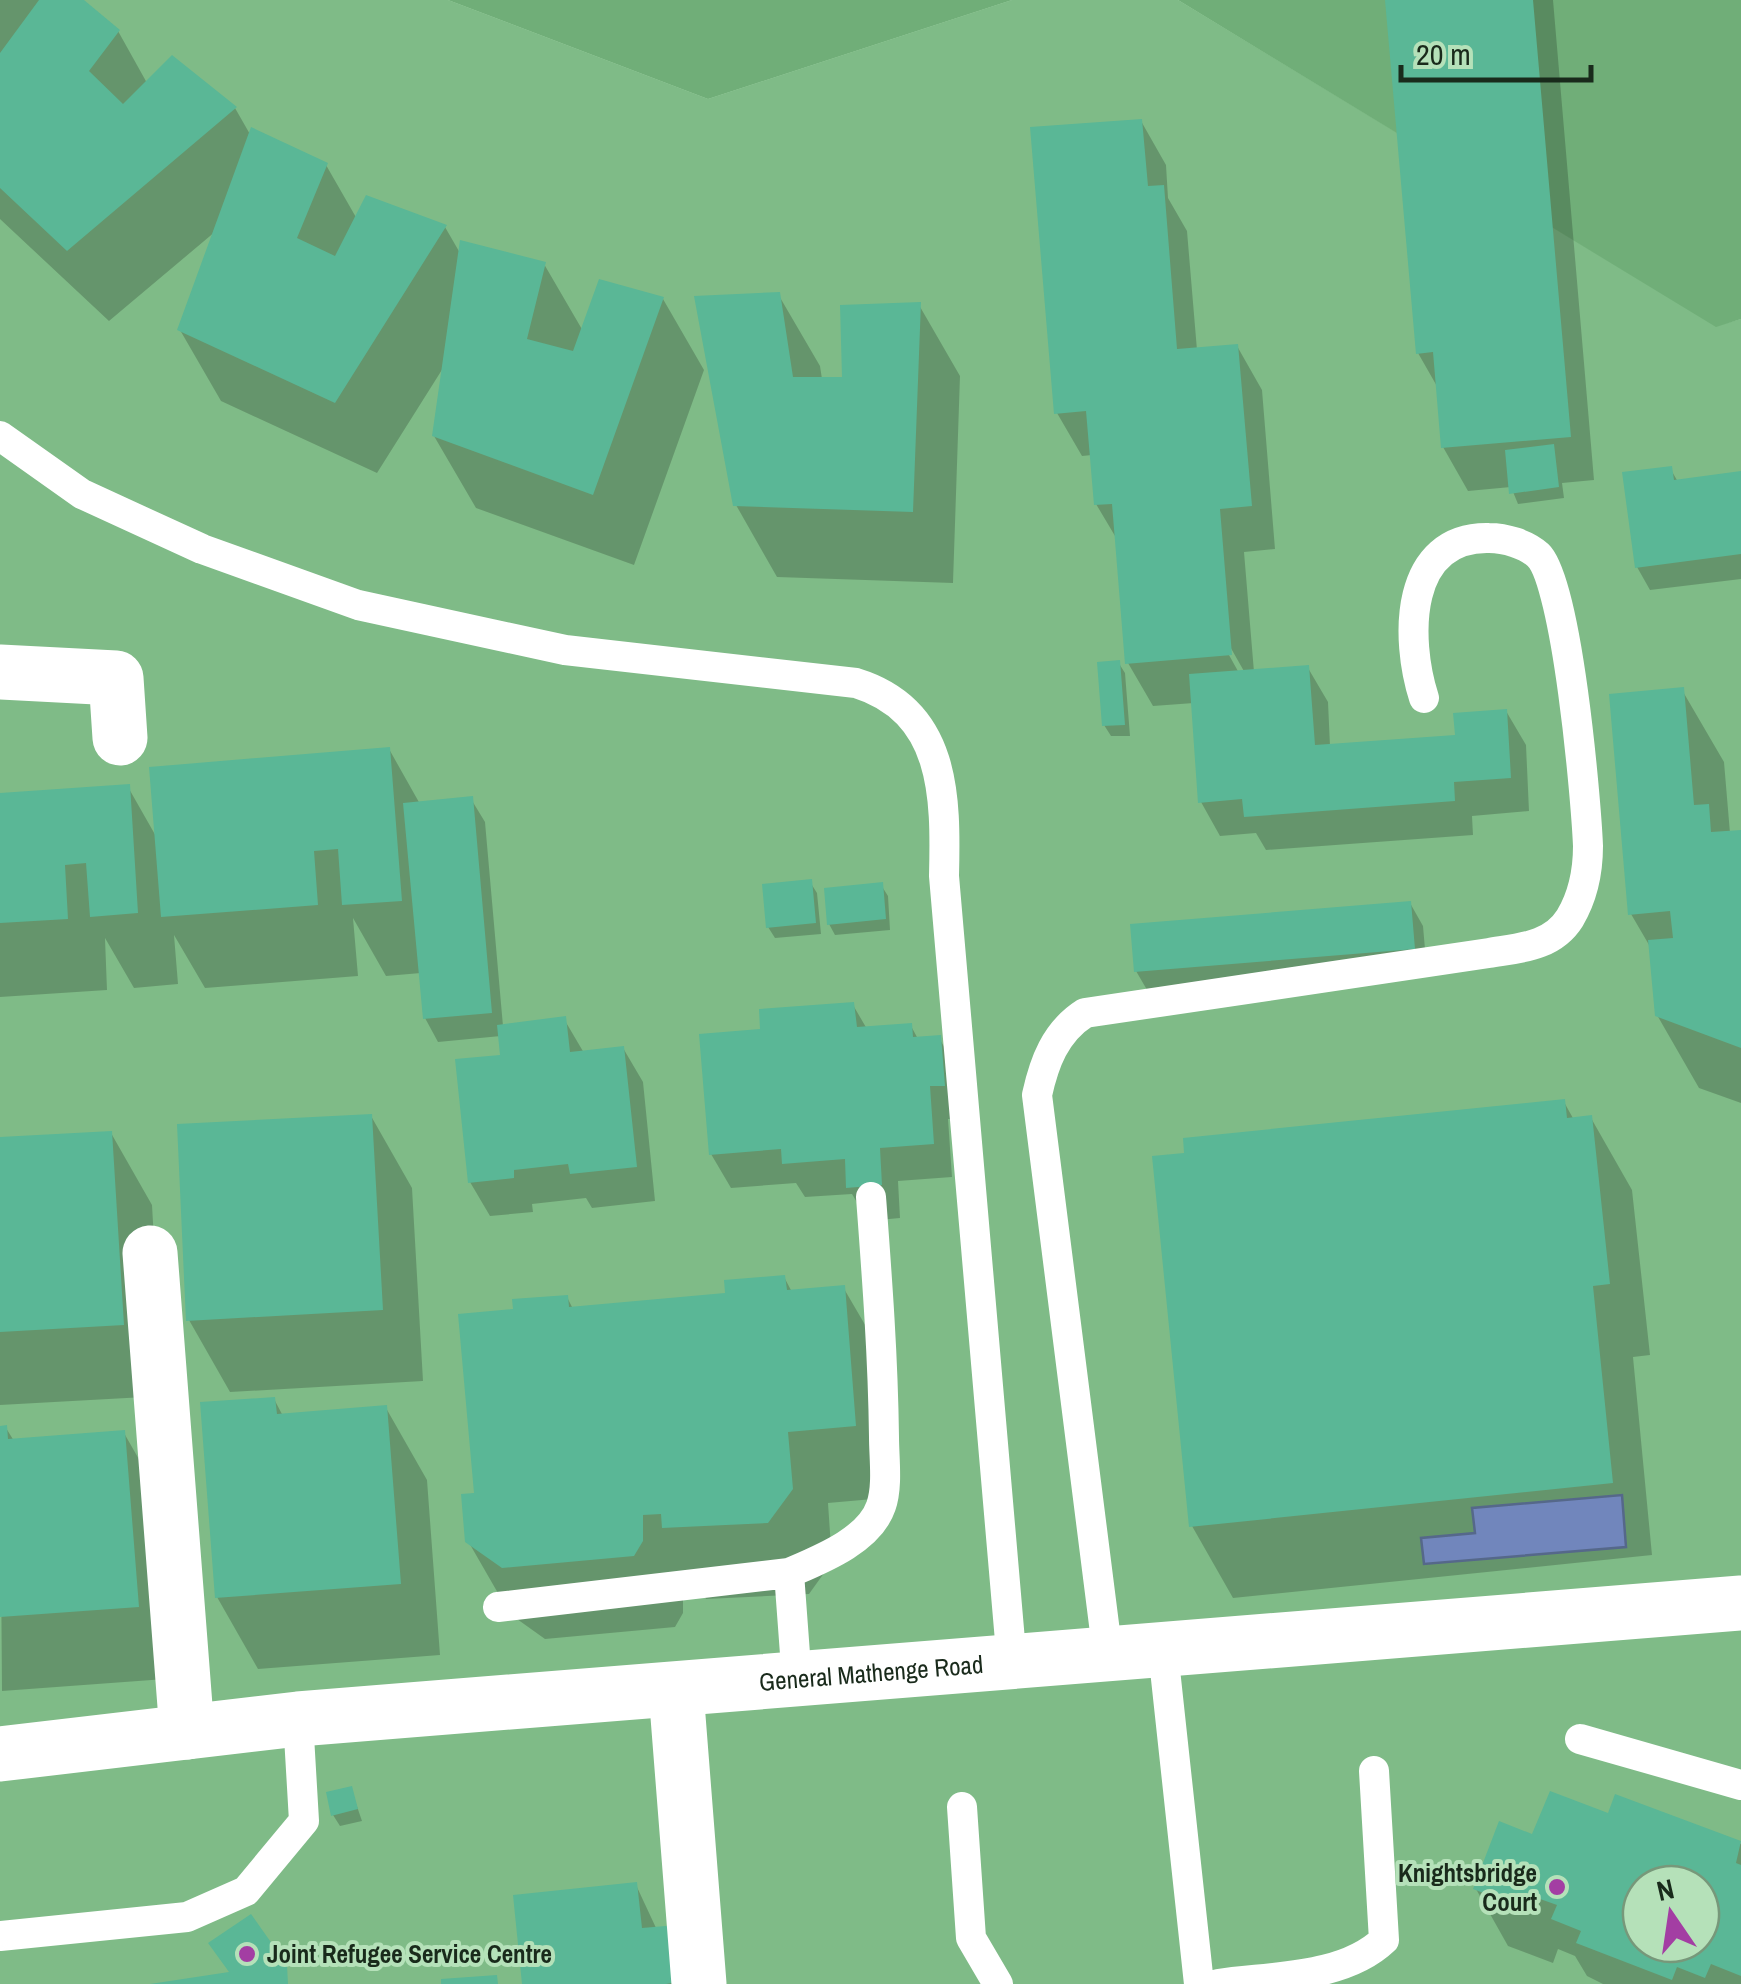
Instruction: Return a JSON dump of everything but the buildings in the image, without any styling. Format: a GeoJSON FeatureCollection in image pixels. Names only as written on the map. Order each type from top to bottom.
{"type":"FeatureCollection","features":[{"type":"Feature","properties":{"kind":"street"},"geometry":{"type":"LineString","coordinates":[[0,672],[116,678],[120,738]]}},
{"type":"Feature","properties":{"kind":"street"},"geometry":{"type":"LineString","coordinates":[[150,1253],[187,1732]]}},
{"type":"Feature","properties":{"kind":"street","name":"General Mathenge Road"},"geometry":{"type":"LineString","coordinates":[[0,1754],[298,1719],[1741,1603]]}},
{"type":"Feature","properties":{"kind":"street"},"geometry":{"type":"LineString","coordinates":[[676,1691],[700,1984]]}},
{"type":"Feature","properties":{"kind":"lane"},"geometry":{"type":"LineString","coordinates":[[0,436],[82,494],[202,548],[358,605],[566,650],[856,683],[892,695],[903,706],[928,742],[940,780],[946,905],[1012,1664]]}},
{"type":"Feature","properties":{"kind":"lane"},"geometry":{"type":"LineString","coordinates":[[1108,1656],[1037,1096],[1043,1067],[1069,1024],[1085,1014],[1489,954],[1553,936],[1568,922],[1583,893],[1588,847],[1560,599],[1539,556],[1502,538],[1476,538],[1444,549],[1432,563],[1419,581],[1414,601],[1416,670],[1424,698]]}},
{"type":"Feature","properties":{"kind":"lane"},"geometry":{"type":"LineString","coordinates":[[498,1608],[790,1574],[832,1554],[867,1526],[881,1507],[883,1350],[871,1197]]}},
{"type":"Feature","properties":{"kind":"lane"},"geometry":{"type":"LineString","coordinates":[[790,1574],[797,1681]]}},
{"type":"Feature","properties":{"kind":"lane"},"geometry":{"type":"LineString","coordinates":[[1163,1652],[1199,1984]]}},
{"type":"Feature","properties":{"kind":"lane"},"geometry":{"type":"LineString","coordinates":[[0,1936],[187,1916],[246,1891],[304,1821],[298,1719]]}},
{"type":"Feature","properties":{"kind":"lane"},"geometry":{"type":"LineString","coordinates":[[1580,1739],[1741,1785]]}},
{"type":"Feature","properties":{"kind":"lane"},"geometry":{"type":"LineString","coordinates":[[1218,1984],[1335,1967],[1371,1952],[1384,1940],[1374,1771]]}},
{"type":"Feature","properties":{"kind":"lane"},"geometry":{"type":"LineString","coordinates":[[962,1807],[971,1938],[998,1984]]}},
{"type":"Feature","properties":{"kind":"green space"},"geometry":{"type":"Polygon","coordinates":[[[0,0],[448,0],[708,99],[1012,0],[1178,0],[1716,326],[1741,319],[1741,1984],[0,1984],[0,0]]]}},
{"type":"Feature","properties":{"kind":"green space"},"geometry":{"type":"Polygon","coordinates":[[[448,0],[1012,0],[708,99],[448,0]]]}},
{"type":"Feature","properties":{"kind":"green space"},"geometry":{"type":"Polygon","coordinates":[[[1178,0],[1741,0],[1741,319],[1716,327],[1178,0]]]}},
{"type":"Feature","properties":{"kind":"water"},"geometry":{"type":"Polygon","coordinates":[[[1622,1495],[1626,1547],[1424,1564],[1421,1538],[1475,1533],[1472,1508],[1622,1495]]]}},
{"type":"Feature","properties":{"kind":"place","name":"Knightsbridge Court"},"geometry":{"type":"Point","coordinates":[1557,1887]}},
{"type":"Feature","properties":{"kind":"place","name":"Joint Refugee Service Centre"},"geometry":{"type":"Point","coordinates":[247,1954]}}]}
